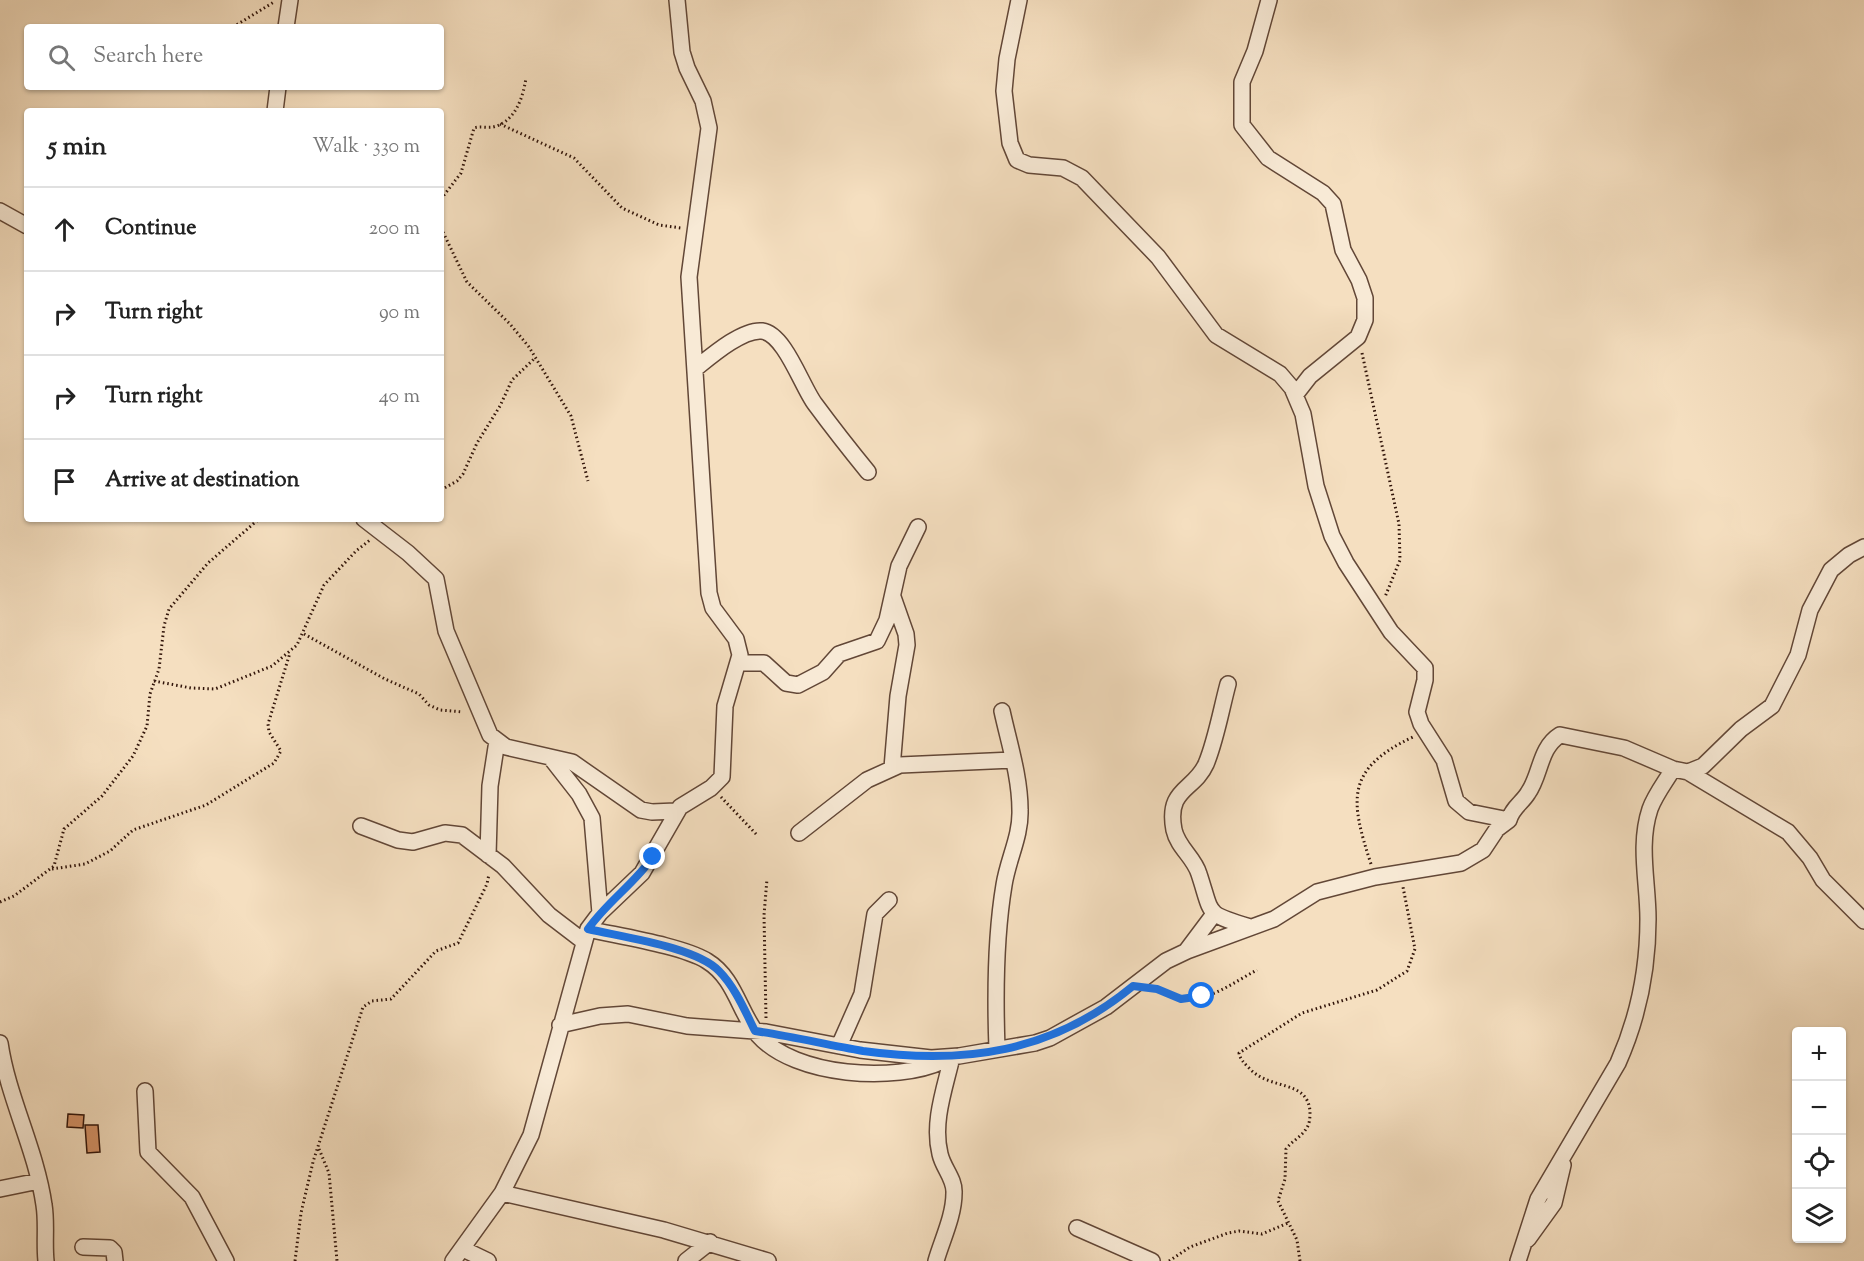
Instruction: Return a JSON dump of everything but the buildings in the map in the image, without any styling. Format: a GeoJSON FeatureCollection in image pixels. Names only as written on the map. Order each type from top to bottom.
{"type":"FeatureCollection","features":[{"type":"Feature","properties":{"kind":"street"},"geometry":{"type":"LineString","coordinates":[[286,24],[290,0]]}},
{"type":"Feature","properties":{"kind":"street"},"geometry":{"type":"LineString","coordinates":[[488,1261],[458,1255],[502,1193],[534,1126],[585,935],[600,913],[642,873],[676,811],[711,788],[720,780],[724,770],[725,706],[740,663],[736,639],[713,608],[709,593],[689,277],[694,229],[707,159],[709,128],[704,101],[687,68],[682,52],[677,0]]}},
{"type":"Feature","properties":{"kind":"street"},"geometry":{"type":"LineString","coordinates":[[1019,0],[1007,60],[1004,91],[1010,143],[1017,160],[1029,165],[1063,168],[1082,178],[1158,257],[1216,335],[1280,374],[1296,394],[1303,414],[1316,486],[1332,536],[1346,563],[1398,641],[1425,668],[1425,680],[1417,710],[1425,732],[1444,760],[1458,805],[1473,813],[1509,820]]}},
{"type":"Feature","properties":{"kind":"street"},"geometry":{"type":"LineString","coordinates":[[1269,0],[1256,51],[1242,82],[1242,125],[1268,158],[1323,193],[1334,204],[1343,250],[1364,292],[1365,320],[1358,337],[1310,376],[1296,394]]}},
{"type":"Feature","properties":{"kind":"street"},"geometry":{"type":"LineString","coordinates":[[275,108],[278,90]]}},
{"type":"Feature","properties":{"kind":"street"},"geometry":{"type":"LineString","coordinates":[[0,211],[24,224]]}},
{"type":"Feature","properties":{"kind":"street"},"geometry":{"type":"LineString","coordinates":[[695,369],[717,352],[751,333],[765,332],[794,365],[814,403],[868,472]]}},
{"type":"Feature","properties":{"kind":"street"},"geometry":{"type":"LineString","coordinates":[[367,522],[408,553],[436,579],[446,631],[477,709],[490,735],[496,741],[506,747],[578,766],[641,810],[676,811]]}},
{"type":"Feature","properties":{"kind":"street"},"geometry":{"type":"LineString","coordinates":[[740,663],[764,663],[790,685],[801,684],[823,672],[839,654],[879,639],[893,597],[898,566],[918,526]]}},
{"type":"Feature","properties":{"kind":"street"},"geometry":{"type":"LineString","coordinates":[[1689,772],[1703,766],[1741,729],[1772,706],[1798,655],[1810,610],[1831,570],[1849,555],[1864,547]]}},
{"type":"Feature","properties":{"kind":"street"},"geometry":{"type":"LineString","coordinates":[[892,768],[898,696],[907,645],[906,634],[893,597]]}},
{"type":"Feature","properties":{"kind":"street"},"geometry":{"type":"LineString","coordinates":[[1228,684],[1206,763],[1179,793],[1173,813],[1178,841],[1196,866],[1204,899],[1214,914],[1250,927]]}},
{"type":"Feature","properties":{"kind":"street"},"geometry":{"type":"LineString","coordinates":[[997,1049],[995,993],[999,925],[1005,876],[1018,837],[1020,811],[1002,711]]}},
{"type":"Feature","properties":{"kind":"street"},"geometry":{"type":"LineString","coordinates":[[560,1025],[600,1016],[628,1014],[687,1026],[760,1032],[891,1054],[952,1057],[1050,1038],[1106,1007],[1166,961],[1274,919],[1317,892],[1375,877],[1461,863],[1483,850],[1497,829],[1509,820],[1512,812],[1530,791],[1549,744],[1560,735],[1624,748],[1673,769],[1689,772],[1788,832],[1810,858],[1823,880],[1864,921]]}},
{"type":"Feature","properties":{"kind":"street"},"geometry":{"type":"LineString","coordinates":[[488,855],[491,776],[496,741]]}},
{"type":"Feature","properties":{"kind":"street"},"geometry":{"type":"LineString","coordinates":[[550,757],[579,794],[592,818],[600,913]]}},
{"type":"Feature","properties":{"kind":"street"},"geometry":{"type":"LineString","coordinates":[[799,833],[857,787],[892,768],[908,764],[1012,760]]}},
{"type":"Feature","properties":{"kind":"street"},"geometry":{"type":"LineString","coordinates":[[1520,1256],[1538,1199],[1618,1063],[1636,1011],[1645,968],[1648,919],[1643,855],[1646,826],[1650,807],[1673,769]]}},
{"type":"Feature","properties":{"kind":"street"},"geometry":{"type":"LineString","coordinates":[[361,826],[398,840],[413,842],[445,833],[459,834],[519,881],[549,915],[585,935],[653,944],[707,961],[728,981],[760,1032],[777,1051],[798,1061],[871,1075],[898,1073],[932,1066],[952,1057]]}},
{"type":"Feature","properties":{"kind":"street"},"geometry":{"type":"LineString","coordinates":[[840,1046],[862,994],[875,914],[889,900]]}},
{"type":"Feature","properties":{"kind":"street"},"geometry":{"type":"LineString","coordinates":[[1187,951],[1214,914]]}},
{"type":"Feature","properties":{"kind":"street"},"geometry":{"type":"LineString","coordinates":[[0,1043],[8,1083],[17,1103],[39,1181],[45,1213],[46,1261]]}},
{"type":"Feature","properties":{"kind":"street"},"geometry":{"type":"LineString","coordinates":[[936,1261],[954,1199],[954,1188],[941,1159],[938,1142],[940,1108],[952,1057]]}},
{"type":"Feature","properties":{"kind":"street"},"geometry":{"type":"LineString","coordinates":[[145,1091],[149,1154],[192,1197],[226,1261]]}},
{"type":"Feature","properties":{"kind":"street"},"geometry":{"type":"LineString","coordinates":[[0,1189],[39,1181]]}},
{"type":"Feature","properties":{"kind":"street"},"geometry":{"type":"LineString","coordinates":[[502,1193],[710,1242],[768,1261]]}},
{"type":"Feature","properties":{"kind":"street"},"geometry":{"type":"LineString","coordinates":[[1077,1228],[1152,1261]]}},
{"type":"Feature","properties":{"kind":"street"},"geometry":{"type":"LineString","coordinates":[[686,1261],[710,1242]]}},
{"type":"Feature","properties":{"kind":"street"},"geometry":{"type":"LineString","coordinates":[[83,1247],[110,1248],[115,1261]]}},
{"type":"Feature","properties":{"kind":"path"},"geometry":{"type":"LineString","coordinates":[[238,24],[278,0]]}},
{"type":"Feature","properties":{"kind":"path"},"geometry":{"type":"LineString","coordinates":[[500,124],[519,106],[526,78]]}},
{"type":"Feature","properties":{"kind":"path"},"geometry":{"type":"LineString","coordinates":[[444,195],[460,173],[474,128],[500,124],[574,158],[622,208],[659,225],[694,229]]}},
{"type":"Feature","properties":{"kind":"path"},"geometry":{"type":"LineString","coordinates":[[444,238],[467,282],[510,324],[535,358],[571,416],[588,481]]}},
{"type":"Feature","properties":{"kind":"path"},"geometry":{"type":"LineString","coordinates":[[1358,337],[1399,524],[1400,560],[1394,580],[1381,604],[1383,618]]}},
{"type":"Feature","properties":{"kind":"path"},"geometry":{"type":"LineString","coordinates":[[444,488],[457,481],[463,474],[477,443],[500,406],[512,380],[535,358]]}},
{"type":"Feature","properties":{"kind":"path"},"geometry":{"type":"LineString","coordinates":[[0,902],[14,896],[54,866],[64,829],[102,796],[143,739],[147,726],[150,694],[161,655],[164,626],[169,609],[208,563],[256,522]]}},
{"type":"Feature","properties":{"kind":"path"},"geometry":{"type":"LineString","coordinates":[[48,869],[75,867],[100,857],[133,830],[206,804],[274,763],[281,751],[269,732],[268,724],[290,653],[304,634],[324,585],[356,551],[380,533]]}},
{"type":"Feature","properties":{"kind":"path"},"geometry":{"type":"LineString","coordinates":[[304,634],[385,679],[419,694],[429,705],[451,712],[477,709]]}},
{"type":"Feature","properties":{"kind":"path"},"geometry":{"type":"LineString","coordinates":[[154,681],[191,688],[215,689],[264,670],[290,653]]}},
{"type":"Feature","properties":{"kind":"path"},"geometry":{"type":"LineString","coordinates":[[1375,877],[1357,817],[1357,802],[1366,770],[1378,756],[1391,747],[1425,732]]}},
{"type":"Feature","properties":{"kind":"path"},"geometry":{"type":"LineString","coordinates":[[711,788],[757,835]]}},
{"type":"Feature","properties":{"kind":"path"},"geometry":{"type":"LineString","coordinates":[[294,1261],[301,1213],[318,1148],[363,1007],[372,1001],[391,999],[436,951],[458,943],[488,882],[488,855]]}},
{"type":"Feature","properties":{"kind":"path"},"geometry":{"type":"LineString","coordinates":[[1300,1261],[1297,1240],[1278,1201],[1285,1179],[1284,1155],[1291,1143],[1307,1129],[1310,1121],[1308,1102],[1300,1091],[1268,1083],[1253,1073],[1239,1058],[1239,1053],[1302,1013],[1377,990],[1407,971],[1415,949],[1400,873]]}},
{"type":"Feature","properties":{"kind":"path"},"geometry":{"type":"LineString","coordinates":[[760,1032],[767,879]]}},
{"type":"Feature","properties":{"kind":"path"},"geometry":{"type":"LineString","coordinates":[[1133,986],[1157,989],[1178,999],[1188,999],[1216,993],[1257,970]]}},
{"type":"Feature","properties":{"kind":"path"},"geometry":{"type":"LineString","coordinates":[[318,1148],[329,1173],[338,1261]]}},
{"type":"Feature","properties":{"kind":"path"},"geometry":{"type":"LineString","coordinates":[[1169,1261],[1178,1253],[1219,1235],[1239,1231],[1262,1234],[1288,1223]]}},
{"type":"Feature","properties":{"kind":"route"},"geometry":{"type":"LineString","coordinates":[[653,857],[642,873],[600,913],[588,929],[653,944],[707,961],[728,981],[755,1031],[860,1050],[931,1058],[952,1057],[1035,1043],[1050,1038],[1106,1007],[1133,986],[1157,989],[1178,999],[1202,996]]}}]}
